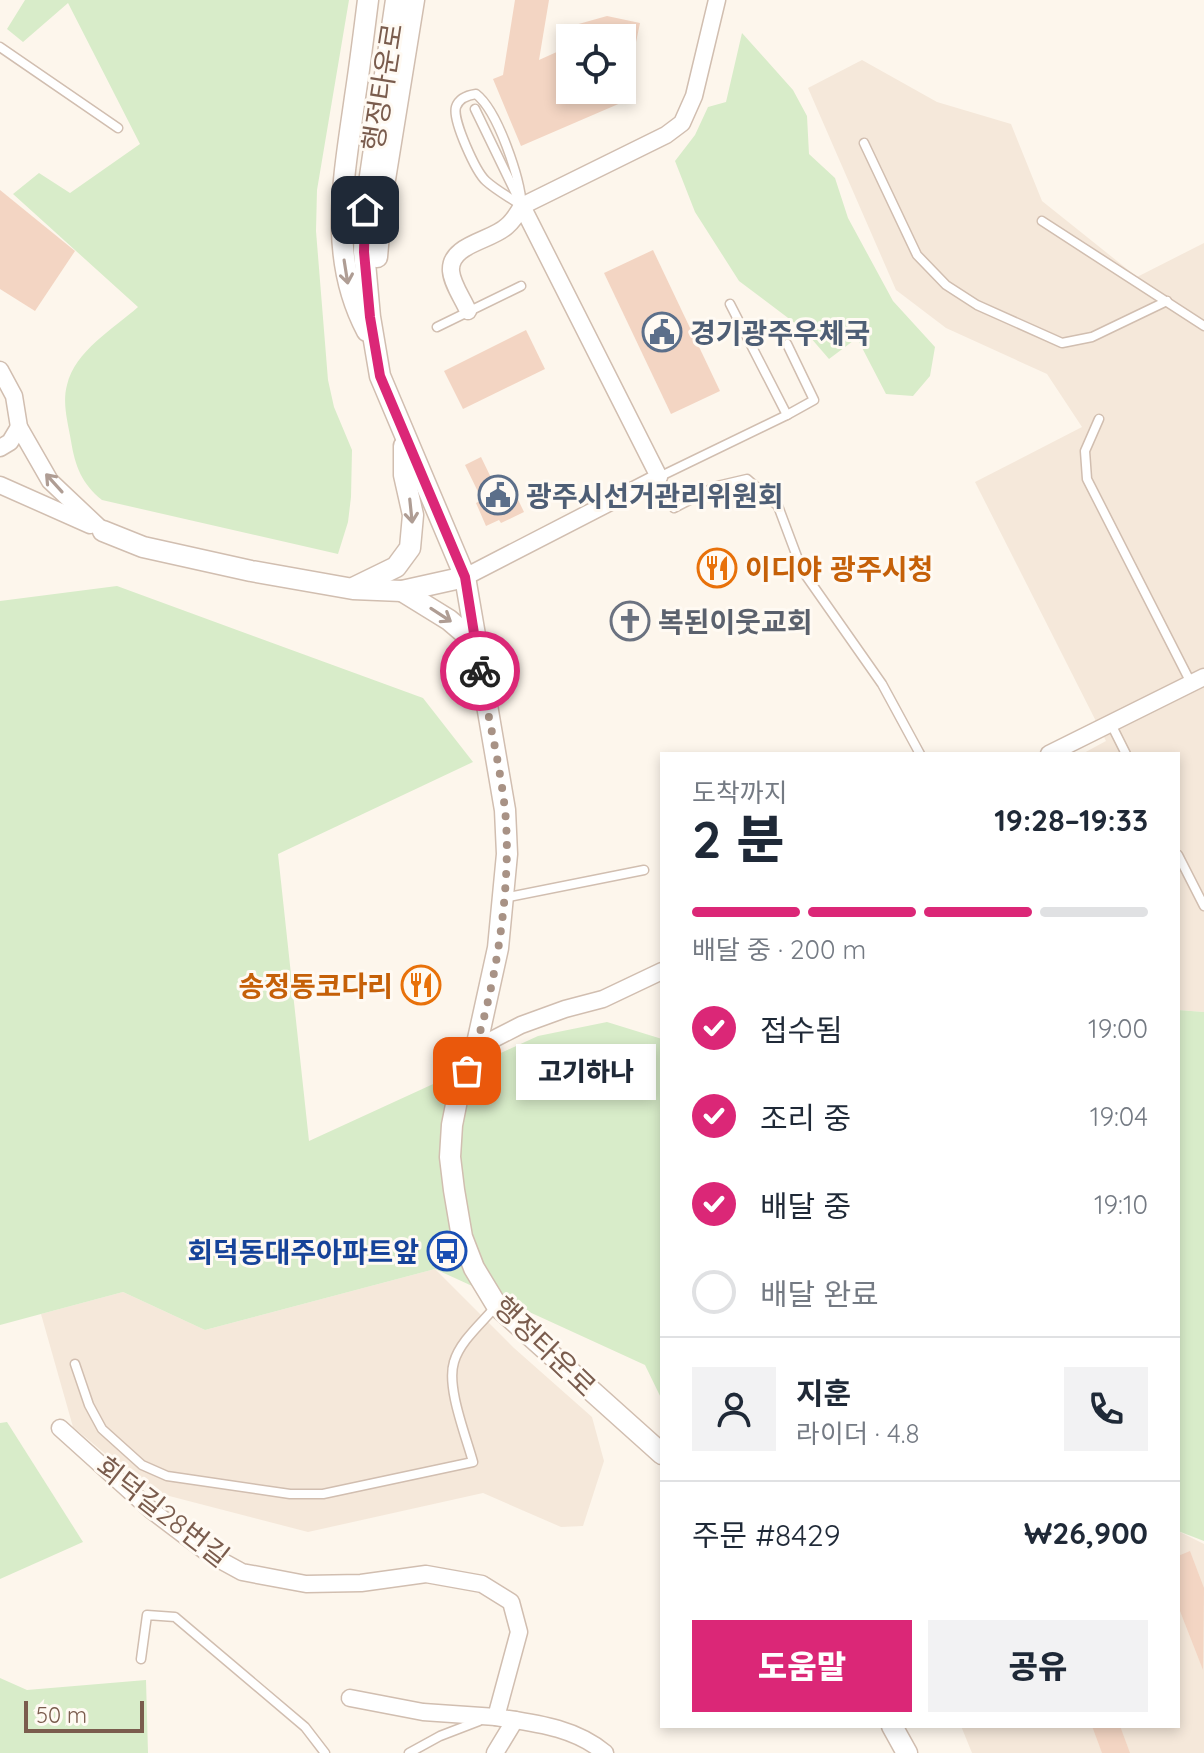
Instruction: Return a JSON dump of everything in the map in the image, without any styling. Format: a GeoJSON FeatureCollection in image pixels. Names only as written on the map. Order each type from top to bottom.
{"type":"FeatureCollection","features":[{"type":"Feature","properties":{"kind":"street"},"geometry":{"type":"LineString","coordinates":[[368,0],[344,172],[343,242],[347,284],[354,306],[374,345]]}},
{"type":"Feature","properties":{"kind":"street","name":"행정타운로"},"geometry":{"type":"LineString","coordinates":[[396,0],[365,210],[364,252],[374,345],[380,376],[465,577],[505,810],[507,854],[498,948],[476,1048],[458,1095],[452,1125],[450,1157],[462,1237],[474,1268],[497,1306],[660,1452]]}},
{"type":"Feature","properties":{"kind":"street"},"geometry":{"type":"LineString","coordinates":[[374,345],[378,236],[414,0]]}},
{"type":"Feature","properties":{"kind":"street"},"geometry":{"type":"LineString","coordinates":[[468,311],[452,275],[454,258],[460,251],[506,228],[522,206],[666,135],[682,123],[694,96],[717,0]]}},
{"type":"Feature","properties":{"kind":"street"},"geometry":{"type":"LineString","coordinates":[[0,485],[143,547],[353,589],[402,591],[465,577],[659,477],[522,206]]}},
{"type":"Feature","properties":{"kind":"street"},"geometry":{"type":"LineString","coordinates":[[0,370],[14,396],[19,427],[50,481],[103,531]]}},
{"type":"Feature","properties":{"kind":"street"},"geometry":{"type":"LineString","coordinates":[[0,448],[10,442],[19,427]]}},
{"type":"Feature","properties":{"kind":"street"},"geometry":{"type":"LineString","coordinates":[[353,589],[396,567],[410,548],[413,515],[404,475],[404,434]]}},
{"type":"Feature","properties":{"kind":"street"},"geometry":{"type":"LineString","coordinates":[[402,591],[449,620],[476,643]]}},
{"type":"Feature","properties":{"kind":"street"},"geometry":{"type":"LineString","coordinates":[[1053,752],[1198,681]]}},
{"type":"Feature","properties":{"kind":"street"},"geometry":{"type":"LineString","coordinates":[[476,1048],[536,1020],[603,999],[660,972]]}},
{"type":"Feature","properties":{"kind":"street","name":"회덕길28번길"},"geometry":{"type":"LineString","coordinates":[[60,1428],[151,1510],[209,1554],[242,1572],[306,1584],[361,1583],[426,1574],[482,1584],[511,1602],[519,1632],[496,1717]]}},
{"type":"Feature","properties":{"kind":"street"},"geometry":{"type":"LineString","coordinates":[[350,1698],[423,1712],[496,1717],[555,1727],[590,1740],[605,1753]]}},
{"type":"Feature","properties":{"kind":"street"},"geometry":{"type":"LineString","coordinates":[[495,1753],[515,1720]]}},
{"type":"Feature","properties":{"kind":"street"},"geometry":{"type":"LineString","coordinates":[[893,1728],[907,1753]]}},
{"type":"Feature","properties":{"kind":"lane"},"geometry":{"type":"LineString","coordinates":[[0,47],[118,128]]}},
{"type":"Feature","properties":{"kind":"lane"},"geometry":{"type":"LineString","coordinates":[[476,94],[486,104],[517,172],[522,206],[485,180],[476,166],[455,114],[460,100],[469,95],[476,94]]}},
{"type":"Feature","properties":{"kind":"lane"},"geometry":{"type":"LineString","coordinates":[[475,109],[522,206]]}},
{"type":"Feature","properties":{"kind":"lane"},"geometry":{"type":"LineString","coordinates":[[864,143],[917,255],[946,285],[977,305],[1062,343],[1092,337],[1167,301]]}},
{"type":"Feature","properties":{"kind":"lane"},"geometry":{"type":"LineString","coordinates":[[1042,221],[1204,326]]}},
{"type":"Feature","properties":{"kind":"lane"},"geometry":{"type":"LineString","coordinates":[[437,327],[521,286]]}},
{"type":"Feature","properties":{"kind":"lane"},"geometry":{"type":"LineString","coordinates":[[730,304],[787,415]]}},
{"type":"Feature","properties":{"kind":"lane"},"geometry":{"type":"LineString","coordinates":[[787,344],[814,400],[659,477],[674,508],[717,486],[747,479],[778,506],[802,570],[882,684],[919,752]]}},
{"type":"Feature","properties":{"kind":"lane"},"geometry":{"type":"LineString","coordinates":[[1099,419],[1085,451],[1087,479],[1198,681]]}},
{"type":"Feature","properties":{"kind":"lane"},"geometry":{"type":"LineString","coordinates":[[1111,723],[1125,752]]}},
{"type":"Feature","properties":{"kind":"lane"},"geometry":{"type":"LineString","coordinates":[[1180,859],[1204,906]]}},
{"type":"Feature","properties":{"kind":"lane"},"geometry":{"type":"LineString","coordinates":[[503,898],[644,870]]}},
{"type":"Feature","properties":{"kind":"lane"},"geometry":{"type":"LineString","coordinates":[[75,1364],[89,1405],[102,1429],[142,1465],[167,1476],[290,1494],[323,1494],[473,1462],[452,1383],[453,1363],[461,1348],[497,1306]]}},
{"type":"Feature","properties":{"kind":"lane"},"geometry":{"type":"LineString","coordinates":[[141,1659],[147,1615],[175,1617],[305,1727],[325,1753]]}},
{"type":"Feature","properties":{"kind":"lane"},"geometry":{"type":"LineString","coordinates":[[409,1753],[467,1724],[496,1717]]}},
{"type":"Feature","properties":{"kind":"shaded area"},"geometry":{"type":"Polygon","coordinates":[[[862,60],[937,102],[1011,124],[1042,201],[1137,277],[1204,243],[1204,1012],[1180,1010],[1180,752],[1086,752],[1106,741],[975,482],[1082,427],[1047,374],[946,328],[896,290],[808,88],[862,60]]]}},
{"type":"Feature","properties":{"kind":"shaded area"},"geometry":{"type":"Polygon","coordinates":[[[435,1269],[514,1348],[592,1417],[604,1461],[583,1526],[561,1527],[483,1493],[308,1532],[150,1491],[73,1427],[41,1314],[123,1292],[205,1330],[435,1269]]]}},
{"type":"Feature","properties":{"kind":"shaded area"},"geometry":{"type":"Polygon","coordinates":[[[1180,1532],[1204,1544],[1204,1753],[972,1753],[962,1728],[1180,1728],[1180,1532]]]}},
{"type":"Feature","properties":{"kind":"green space"},"geometry":{"type":"Polygon","coordinates":[[[25,0],[349,0],[317,190],[316,231],[328,380],[334,407],[352,450],[348,522],[338,554],[102,500],[80,474],[65,399],[71,373],[86,351],[138,307],[13,194],[39,173],[70,193],[140,144],[68,3],[23,42],[7,29],[25,0]]]}},
{"type":"Feature","properties":{"kind":"green space"},"geometry":{"type":"Polygon","coordinates":[[[742,33],[793,90],[807,116],[809,154],[835,178],[848,218],[893,301],[935,347],[930,376],[913,396],[886,394],[857,338],[829,359],[804,330],[739,281],[695,212],[675,161],[695,135],[708,107],[726,102],[742,33]]]}},
{"type":"Feature","properties":{"kind":"green space"},"geometry":{"type":"Polygon","coordinates":[[[117,586],[423,698],[473,762],[278,854],[309,1141],[538,1036],[607,1022],[660,1038],[660,1396],[645,1365],[435,1269],[205,1330],[123,1292],[0,1325],[0,601],[117,586]]]}},
{"type":"Feature","properties":{"kind":"green space"},"geometry":{"type":"Polygon","coordinates":[[[1180,1010],[1204,1012],[1204,1541],[1180,1532],[1180,1010]]]}},
{"type":"Feature","properties":{"kind":"green space"},"geometry":{"type":"Polygon","coordinates":[[[7,1422],[83,1542],[0,1579],[0,1423],[7,1422]]]}},
{"type":"Feature","properties":{"kind":"green space"},"geometry":{"type":"Polygon","coordinates":[[[0,1678],[27,1690],[146,1680],[148,1753],[0,1753],[0,1678]]]}},
{"type":"Feature","properties":{"kind":"building"},"geometry":{"type":"Polygon","coordinates":[[[515,0],[549,0],[539,60],[556,52],[556,104],[618,104],[521,146],[493,79],[503,75],[515,0]]]}},
{"type":"Feature","properties":{"kind":"building"},"geometry":{"type":"Polygon","coordinates":[[[607,16],[640,23],[636,42],[636,24],[579,24],[607,16]]]}},
{"type":"Feature","properties":{"kind":"building"},"geometry":{"type":"Polygon","coordinates":[[[0,190],[75,251],[35,311],[0,289],[0,190]]]}},
{"type":"Feature","properties":{"kind":"building","name":"경기광주우체국"},"geometry":{"type":"Polygon","coordinates":[[[653,250],[720,391],[671,414],[604,273],[653,250]]]}},
{"type":"Feature","properties":{"kind":"building"},"geometry":{"type":"Polygon","coordinates":[[[526,330],[545,369],[463,409],[444,371],[526,330]]]}},
{"type":"Feature","properties":{"kind":"building","name":"광주시선거관리위원회"},"geometry":{"type":"Polygon","coordinates":[[[481,457],[497,490],[510,483],[524,512],[486,526],[476,503],[482,500],[465,465],[481,457]]]}},
{"type":"Feature","properties":{"kind":"building"},"geometry":{"type":"Polygon","coordinates":[[[1190,1551],[1204,1588],[1203,1670],[1180,1611],[1180,1555],[1190,1551]]]}},
{"type":"Feature","properties":{"kind":"building"},"geometry":{"type":"Polygon","coordinates":[[[1093,1728],[1121,1728],[1130,1753],[1102,1753],[1093,1728]]]}},
{"type":"Feature","properties":{"kind":"way so far"},"geometry":{"type":"LineString","coordinates":[[467,1071],[476,1048],[498,948],[507,854],[505,810],[480,671]]}},
{"type":"Feature","properties":{"kind":"place","name":"경기광주우체국"},"geometry":{"type":"Point","coordinates":[662,332]}},
{"type":"Feature","properties":{"kind":"place","name":"광주시선거관리위원회"},"geometry":{"type":"Point","coordinates":[498,495]}},
{"type":"Feature","properties":{"kind":"place","name":"이디야 광주시청"},"geometry":{"type":"Point","coordinates":[717,568]}},
{"type":"Feature","properties":{"kind":"place","name":"복된이웃교회"},"geometry":{"type":"Point","coordinates":[630,621]}},
{"type":"Feature","properties":{"kind":"place","name":"송정동코다리"},"geometry":{"type":"Point","coordinates":[421,985]}},
{"type":"Feature","properties":{"kind":"place","name":"고기하나"},"geometry":{"type":"Point","coordinates":[467,1071]}},
{"type":"Feature","properties":{"kind":"place","name":"회덕동대주아파트앞"},"geometry":{"type":"Point","coordinates":[447,1251]}},
{"type":"Feature","properties":{"kind":"route"},"geometry":{"type":"LineString","coordinates":[[365,210],[364,252],[380,376],[465,577],[480,671]]}}]}
